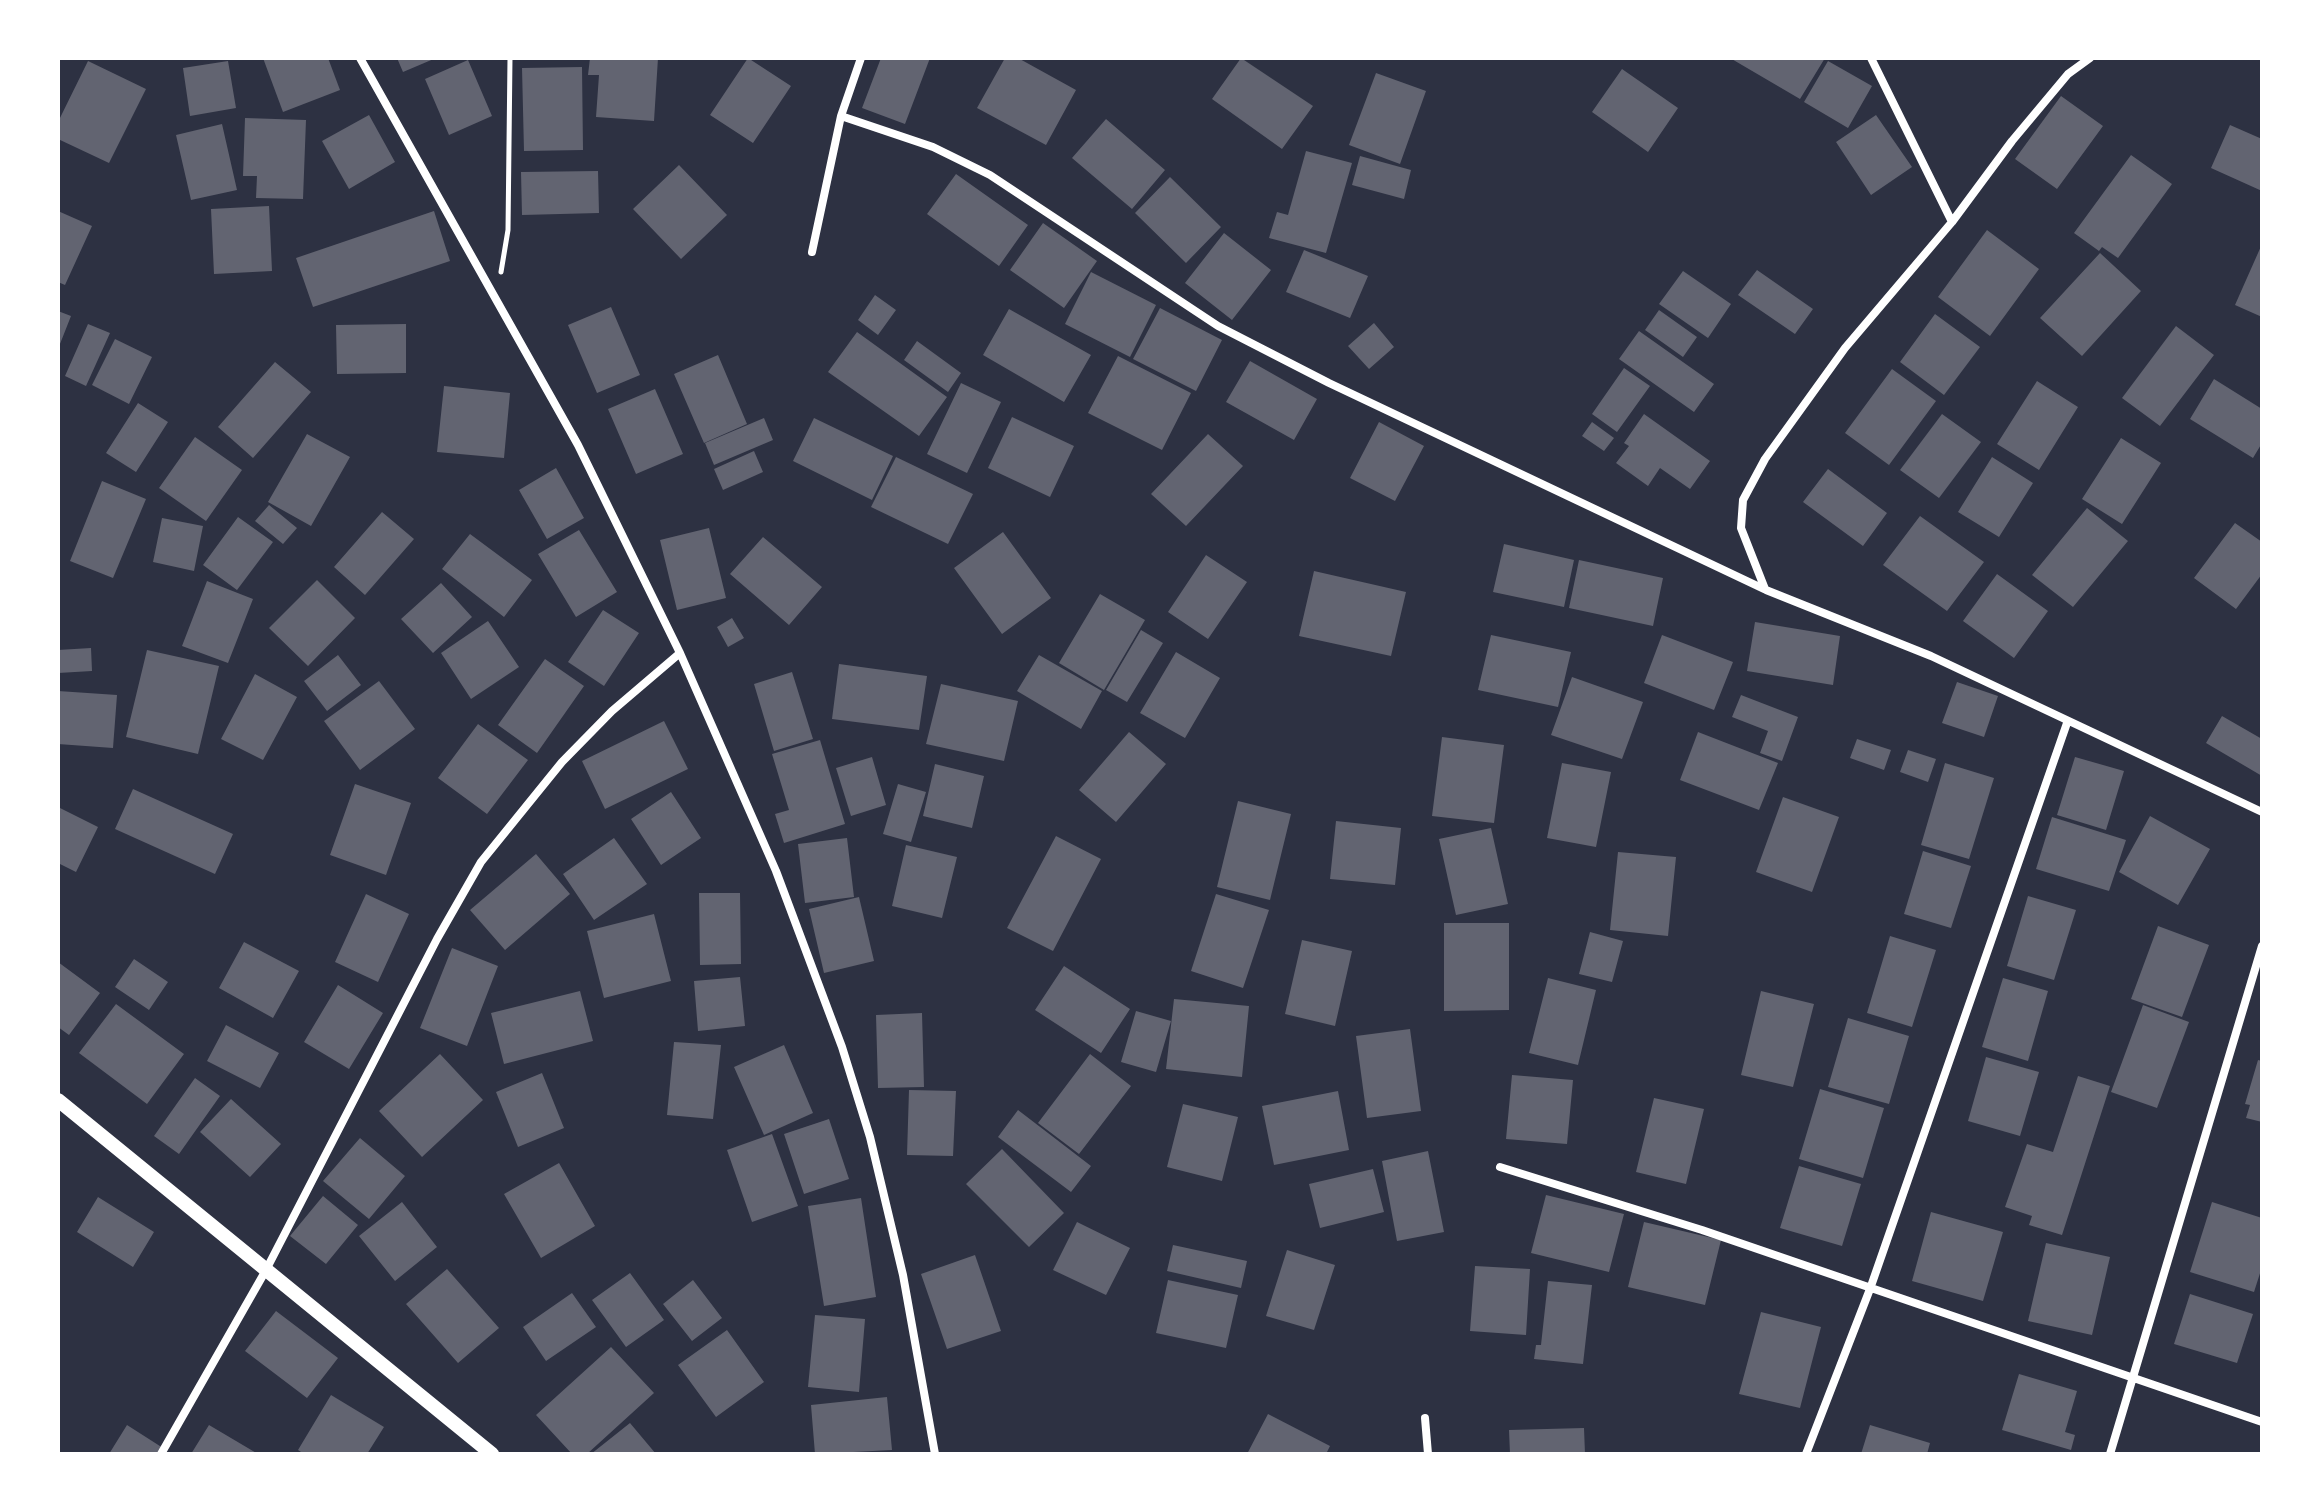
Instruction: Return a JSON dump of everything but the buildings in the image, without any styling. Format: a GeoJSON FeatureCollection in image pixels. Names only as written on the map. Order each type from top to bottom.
{"type":"FeatureCollection","features":[{"type":"Feature","properties":{"kind":"street"},"geometry":{"type":"LineString","coordinates":[[360,58],[578,445],[680,653],[776,871],[847,1062],[870,1137],[903,1275],[935,1454]]}},
{"type":"Feature","properties":{"kind":"street"},"geometry":{"type":"LineString","coordinates":[[812,252],[841,116],[861,58]]}},
{"type":"Feature","properties":{"kind":"street"},"geometry":{"type":"LineString","coordinates":[[1871,58],[1952,222]]}},
{"type":"Feature","properties":{"kind":"street"},"geometry":{"type":"LineString","coordinates":[[1766,590],[1741,528],[1743,500],[1765,459],[1845,348],[1952,222],[2068,74],[2090,58]]}},
{"type":"Feature","properties":{"kind":"street"},"geometry":{"type":"LineString","coordinates":[[841,116],[933,147],[990,175],[1218,326],[1343,390],[1766,590],[1931,656],[2067,723],[2262,812]]}},
{"type":"Feature","properties":{"kind":"street"},"geometry":{"type":"LineString","coordinates":[[161,1454],[266,1270],[437,939],[481,862],[523,805],[562,762],[612,711],[680,653]]}},
{"type":"Feature","properties":{"kind":"street"},"geometry":{"type":"LineString","coordinates":[[1806,1454],[1870,1289],[2067,723]]}},
{"type":"Feature","properties":{"kind":"street"},"geometry":{"type":"LineString","coordinates":[[2110,1454],[2262,946]]}},
{"type":"Feature","properties":{"kind":"street"},"geometry":{"type":"LineString","coordinates":[[58,1100],[492,1454]]}},
{"type":"Feature","properties":{"kind":"street"},"geometry":{"type":"LineString","coordinates":[[1500,1167],[2262,1422]]}},
{"type":"Feature","properties":{"kind":"street"},"geometry":{"type":"LineString","coordinates":[[1425,1418],[1428,1454]]}},
{"type":"Feature","properties":{"kind":"path"},"geometry":{"type":"LineString","coordinates":[[497,301],[508,230],[510,58]]}}]}
